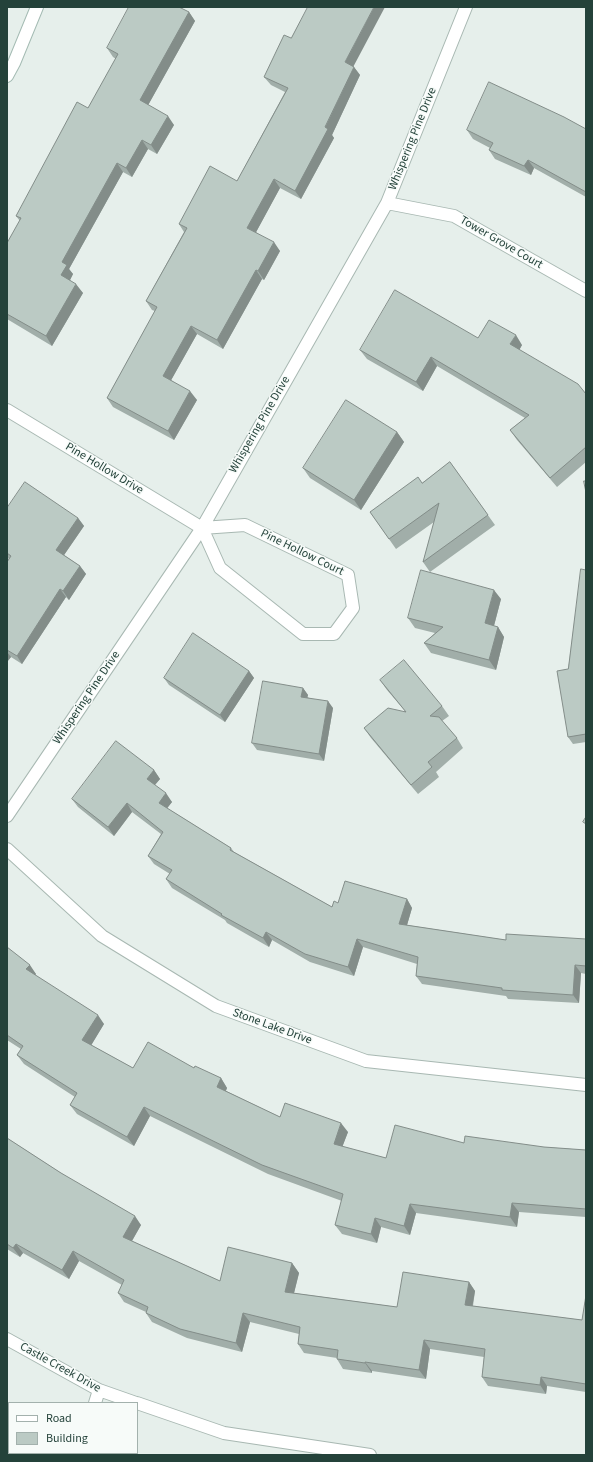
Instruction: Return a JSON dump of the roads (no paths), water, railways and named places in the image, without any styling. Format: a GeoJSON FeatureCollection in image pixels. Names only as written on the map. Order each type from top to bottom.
{"type":"FeatureCollection","features":[{"type":"Feature","properties":{"kind":"street"},"geometry":{"type":"LineString","coordinates":[[7,76],[38,7]]}},
{"type":"Feature","properties":{"kind":"street","name":"Whispering Pine Drive"},"geometry":{"type":"LineString","coordinates":[[7,816],[202,528],[388,203],[466,7]]}},
{"type":"Feature","properties":{"kind":"street","name":"Tower Grove Court"},"geometry":{"type":"LineString","coordinates":[[388,203],[454,216],[586,292]]}},
{"type":"Feature","properties":{"kind":"street","name":"Pine Hollow Drive"},"geometry":{"type":"LineString","coordinates":[[7,410],[202,528]]}},
{"type":"Feature","properties":{"kind":"street","name":"Pine Hollow Court"},"geometry":{"type":"LineString","coordinates":[[245,525],[348,575],[353,608],[334,634],[303,634],[220,568],[202,528],[245,525]]}},
{"type":"Feature","properties":{"kind":"street","name":"Stone Lake Drive"},"geometry":{"type":"LineString","coordinates":[[7,850],[102,936],[216,1006],[366,1061],[586,1085]]}},
{"type":"Feature","properties":{"kind":"street","name":"Castle Creek Drive"},"geometry":{"type":"LineString","coordinates":[[7,1339],[99,1390],[133,1402]]}},
{"type":"Feature","properties":{"kind":"street"},"geometry":{"type":"LineString","coordinates":[[95,1402],[99,1390]]}},
{"type":"Feature","properties":{"kind":"street","name":"Castle Creek Drive"},"geometry":{"type":"LineString","coordinates":[[138,1404],[224,1434],[370,1455]]}}]}
